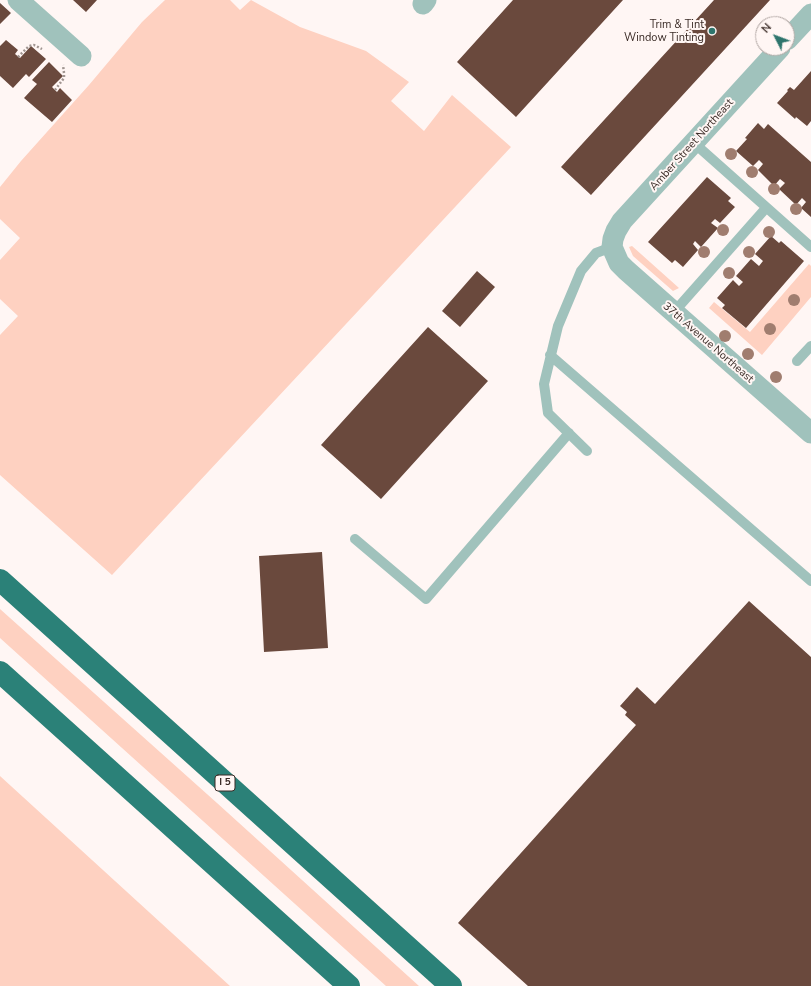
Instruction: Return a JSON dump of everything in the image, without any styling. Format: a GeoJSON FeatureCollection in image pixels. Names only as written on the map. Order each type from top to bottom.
{"type":"FeatureCollection","features":[{"type":"Feature","properties":{"kind":"highway","name":"I 5"},"geometry":{"type":"LineString","coordinates":[[0,580],[451,986]]}},
{"type":"Feature","properties":{"kind":"highway"},"geometry":{"type":"LineString","coordinates":[[0,672],[349,986]]}},
{"type":"Feature","properties":{"kind":"street"},"geometry":{"type":"LineString","coordinates":[[18,0],[72,59]]}},
{"type":"Feature","properties":{"kind":"street"},"geometry":{"type":"LineString","coordinates":[[795,32],[810,16]]}},
{"type":"Feature","properties":{"kind":"street","name":"Amber Street Northeast"},"geometry":{"type":"LineString","coordinates":[[612,247],[616,231],[622,221],[773,56]]}},
{"type":"Feature","properties":{"kind":"street","name":"37th Avenue Northeast"},"geometry":{"type":"LineString","coordinates":[[612,247],[619,263],[626,270],[811,433]]}},
{"type":"Feature","properties":{"kind":"lane"},"geometry":{"type":"LineString","coordinates":[[694,143],[811,247]]}},
{"type":"Feature","properties":{"kind":"lane"},"geometry":{"type":"LineString","coordinates":[[674,312],[766,208]]}},
{"type":"Feature","properties":{"kind":"lane"},"geometry":{"type":"LineString","coordinates":[[587,451],[548,413],[544,384],[558,326],[581,271],[596,254],[612,247]]}},
{"type":"Feature","properties":{"kind":"lane"},"geometry":{"type":"LineString","coordinates":[[797,361],[811,346]]}},
{"type":"Feature","properties":{"kind":"lane"},"geometry":{"type":"LineString","coordinates":[[550,355],[811,581]]}},
{"type":"Feature","properties":{"kind":"lane"},"geometry":{"type":"LineString","coordinates":[[355,539],[426,599],[569,433]]}},
{"type":"Feature","properties":{"kind":"path"},"geometry":{"type":"LineString","coordinates":[[18,56],[28,46],[34,45],[42,49]]}},
{"type":"Feature","properties":{"kind":"path"},"geometry":{"type":"LineString","coordinates":[[55,90],[64,78],[64,73],[72,59]]}},
{"type":"Feature","properties":{"kind":"shaded area"},"geometry":{"type":"Polygon","coordinates":[[[165,0],[230,0],[240,10],[251,0],[300,27],[366,51],[409,82],[391,101],[424,131],[452,95],[511,147],[112,575],[0,475],[0,335],[18,316],[0,299],[0,260],[20,238],[0,219],[0,187],[142,22],[165,0]]]}},
{"type":"Feature","properties":{"kind":"shaded area"},"geometry":{"type":"Polygon","coordinates":[[[632,246],[679,288],[673,291],[633,256],[629,247],[632,246]]]}},
{"type":"Feature","properties":{"kind":"shaded area"},"geometry":{"type":"Polygon","coordinates":[[[809,264],[811,266],[811,297],[762,355],[709,308],[714,302],[750,332],[809,264]]]}},
{"type":"Feature","properties":{"kind":"shaded area"},"geometry":{"type":"Polygon","coordinates":[[[0,609],[419,986],[386,986],[0,638],[0,609]]]}},
{"type":"Feature","properties":{"kind":"shaded area"},"geometry":{"type":"Polygon","coordinates":[[[0,776],[230,986],[0,986],[0,776]]]}},
{"type":"Feature","properties":{"kind":"building"},"geometry":{"type":"Polygon","coordinates":[[[73,0],[97,0],[86,12],[73,0]]]}},
{"type":"Feature","properties":{"kind":"building"},"geometry":{"type":"Polygon","coordinates":[[[513,0],[623,0],[516,117],[457,62],[513,0]]]}},
{"type":"Feature","properties":{"kind":"building"},"geometry":{"type":"Polygon","coordinates":[[[714,0],[770,0],[591,195],[561,167],[714,0]]]}},
{"type":"Feature","properties":{"kind":"building"},"geometry":{"type":"Polygon","coordinates":[[[0,3],[11,13],[0,24],[0,3]]]}},
{"type":"Feature","properties":{"kind":"building"},"geometry":{"type":"Polygon","coordinates":[[[6,40],[18,50],[15,54],[20,58],[31,46],[46,59],[29,77],[26,74],[13,88],[0,76],[0,46],[6,40]]]}},
{"type":"Feature","properties":{"kind":"building"},"geometry":{"type":"Polygon","coordinates":[[[49,62],[63,76],[52,87],[57,92],[60,88],[72,100],[52,122],[24,98],[37,84],[32,80],[49,62]]]}},
{"type":"Feature","properties":{"kind":"building"},"geometry":{"type":"Polygon","coordinates":[[[811,71],[811,121],[807,126],[796,117],[795,119],[777,103],[790,87],[794,90],[811,71]]]}},
{"type":"Feature","properties":{"kind":"building"},"geometry":{"type":"Polygon","coordinates":[[[758,123],[764,129],[768,124],[811,162],[811,217],[801,208],[806,202],[802,198],[796,205],[779,189],[785,183],[780,179],[774,186],[758,170],[763,164],[759,160],[753,166],[736,151],[747,139],[745,138],[758,123]]]}},
{"type":"Feature","properties":{"kind":"building"},"geometry":{"type":"Polygon","coordinates":[[[707,177],[731,198],[728,201],[735,207],[720,223],[715,219],[711,223],[718,228],[701,247],[695,241],[693,244],[698,250],[683,267],[675,260],[672,263],[648,242],[707,177]]]}},
{"type":"Feature","properties":{"kind":"building"},"geometry":{"type":"Polygon","coordinates":[[[771,236],[779,243],[781,241],[804,261],[746,328],[722,308],[725,305],[717,298],[733,280],[739,286],[743,282],[736,276],[751,259],[759,266],[763,261],[755,254],[771,236]]]}},
{"type":"Feature","properties":{"kind":"building"},"geometry":{"type":"Polygon","coordinates":[[[477,271],[495,287],[460,327],[442,311],[477,271]]]}},
{"type":"Feature","properties":{"kind":"building"},"geometry":{"type":"Polygon","coordinates":[[[428,327],[488,381],[381,499],[321,445],[428,327]]]}},
{"type":"Feature","properties":{"kind":"building"},"geometry":{"type":"Polygon","coordinates":[[[322,552],[328,648],[264,652],[259,556],[322,552]]]}},
{"type":"Feature","properties":{"kind":"building"},"geometry":{"type":"Polygon","coordinates":[[[749,601],[811,657],[811,986],[528,986],[458,923],[636,725],[625,715],[627,712],[620,706],[637,687],[655,704],[749,601]]]}},
{"type":"Feature","properties":{"kind":"place","name":"Trim & Tint Window Tinting"},"geometry":{"type":"Point","coordinates":[712,31]}}]}
